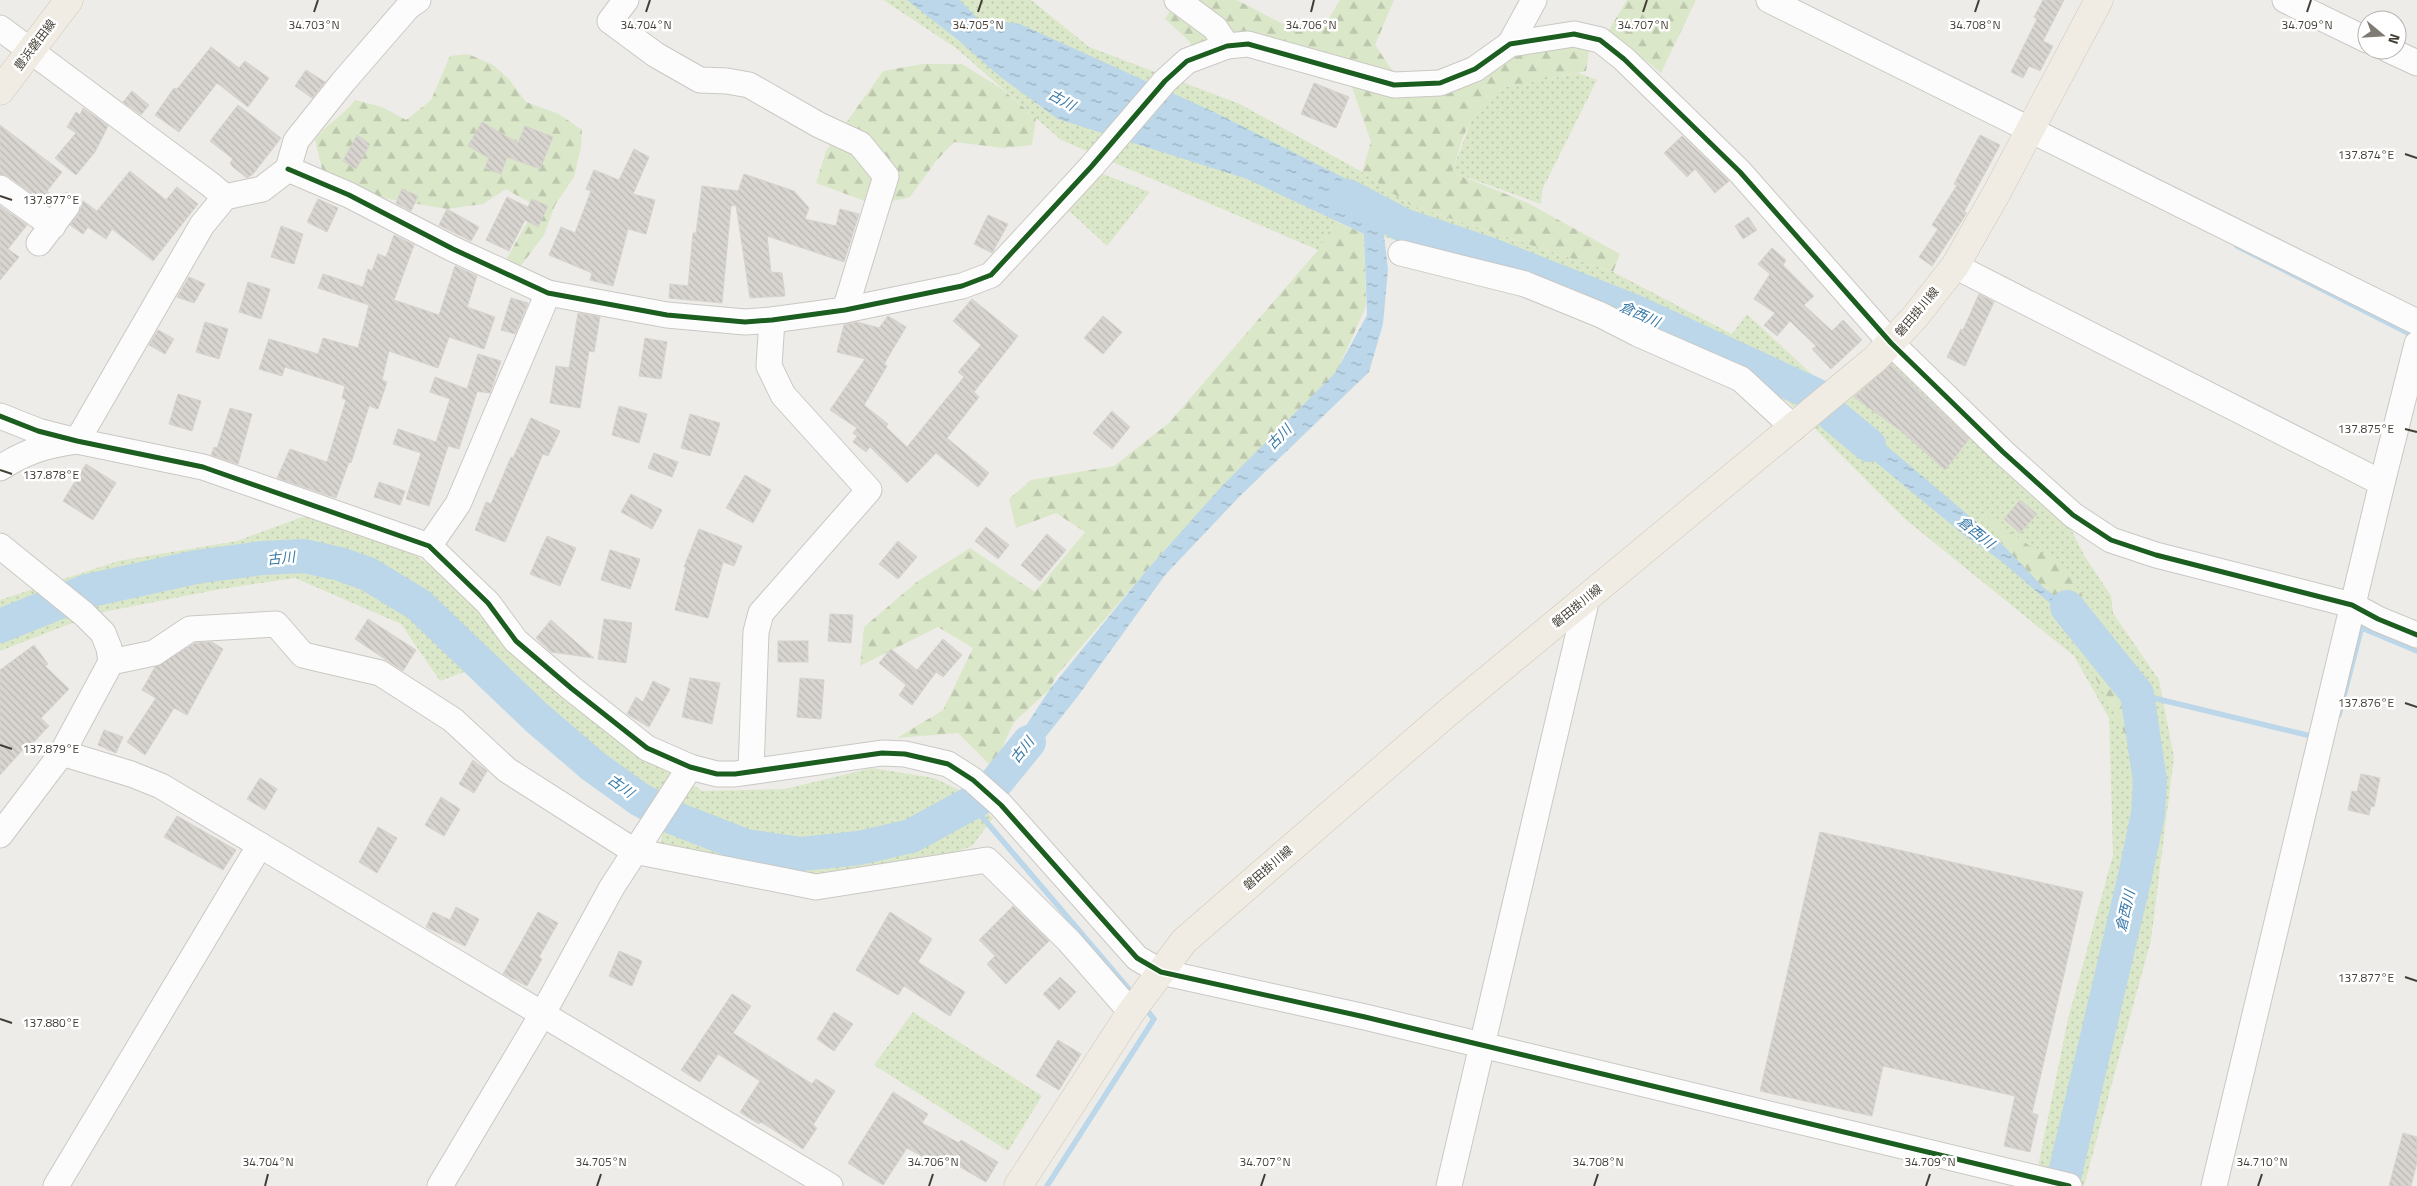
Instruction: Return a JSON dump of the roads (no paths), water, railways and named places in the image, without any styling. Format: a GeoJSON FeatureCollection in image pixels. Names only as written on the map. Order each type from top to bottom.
{"type":"FeatureCollection","features":[{"type":"Feature","properties":{"kind":"main road","name":"豊浜磐田線"},"geometry":{"type":"LineString","coordinates":[[0,91],[69,0]]}},
{"type":"Feature","properties":{"kind":"main road","name":"磐田掛川線"},"geometry":{"type":"LineString","coordinates":[[1018,1186],[1130,1012],[1184,942],[1300,839],[1445,715],[1875,360],[1914,318],[1955,266],[2031,130],[2099,0]]}},
{"type":"Feature","properties":{"kind":"street"},"geometry":{"type":"LineString","coordinates":[[77,441],[202,225],[225,197],[262,189],[288,170],[296,141],[343,82],[408,7],[418,0]]}},
{"type":"Feature","properties":{"kind":"street"},"geometry":{"type":"LineString","coordinates":[[626,0],[610,21],[656,55],[700,80],[727,81],[749,85],[819,125],[860,144],[886,176],[844,310]]}},
{"type":"Feature","properties":{"kind":"street"},"geometry":{"type":"LineString","coordinates":[[1177,0],[1215,28],[1227,46]]}},
{"type":"Feature","properties":{"kind":"street"},"geometry":{"type":"LineString","coordinates":[[288,170],[349,196],[548,293],[666,315],[745,322],[772,320],[844,310],[962,286],[991,275],[1091,168],[1165,81],[1187,60],[1227,46],[1248,44],[1394,84],[1440,83],[1475,69],[1510,44],[1534,0]]}},
{"type":"Feature","properties":{"kind":"street"},"geometry":{"type":"LineString","coordinates":[[1769,0],[2417,322]]}},
{"type":"Feature","properties":{"kind":"street"},"geometry":{"type":"LineString","coordinates":[[2284,0],[2318,7],[2357,33]]}},
{"type":"Feature","properties":{"kind":"street"},"geometry":{"type":"LineString","coordinates":[[0,28],[225,197]]}},
{"type":"Feature","properties":{"kind":"street"},"geometry":{"type":"LineString","coordinates":[[1510,44],[1574,34],[1600,40],[1624,59],[1740,172],[1891,343],[2003,452],[2068,510],[2111,540],[2156,555],[2352,605],[2378,619],[2417,635]]}},
{"type":"Feature","properties":{"kind":"street"},"geometry":{"type":"LineString","coordinates":[[0,188],[53,225]]}},
{"type":"Feature","properties":{"kind":"street"},"geometry":{"type":"LineString","coordinates":[[1401,253],[1525,284],[1601,315],[1638,334],[1741,379],[1794,428]]}},
{"type":"Feature","properties":{"kind":"street"},"geometry":{"type":"LineString","coordinates":[[1955,266],[2382,483]]}},
{"type":"Feature","properties":{"kind":"street"},"geometry":{"type":"LineString","coordinates":[[429,546],[458,504],[548,293]]}},
{"type":"Feature","properties":{"kind":"street"},"geometry":{"type":"LineString","coordinates":[[751,770],[756,632],[761,613],[869,490],[783,395],[769,366],[772,320]]}},
{"type":"Feature","properties":{"kind":"street"},"geometry":{"type":"LineString","coordinates":[[2214,1186],[2382,483],[2409,408],[2417,344]]}},
{"type":"Feature","properties":{"kind":"street"},"geometry":{"type":"LineString","coordinates":[[0,416],[38,431],[77,441],[204,467],[429,546],[488,603],[516,641],[571,688],[647,748],[687,771],[735,774],[751,770],[882,753],[905,754],[948,764],[973,780],[1001,805],[1137,958],[1161,972],[1365,1017],[2034,1176],[2069,1186]]}},
{"type":"Feature","properties":{"kind":"street"},"geometry":{"type":"LineString","coordinates":[[0,468],[19,456],[45,445],[77,441]]}},
{"type":"Feature","properties":{"kind":"street"},"geometry":{"type":"LineString","coordinates":[[0,546],[84,614],[103,633],[109,648],[111,662],[62,753],[0,835]]}},
{"type":"Feature","properties":{"kind":"street"},"geometry":{"type":"LineString","coordinates":[[1449,1186],[1587,598]]}},
{"type":"Feature","properties":{"kind":"street"},"geometry":{"type":"LineString","coordinates":[[111,662],[154,653],[190,629],[276,624],[303,654],[380,673],[453,720],[507,770],[634,851],[816,887],[987,860],[1068,941],[1130,1012]]}},
{"type":"Feature","properties":{"kind":"street"},"geometry":{"type":"LineString","coordinates":[[62,753],[131,774],[161,786],[543,1012],[826,1185]]}},
{"type":"Feature","properties":{"kind":"street"},"geometry":{"type":"LineString","coordinates":[[440,1186],[543,1012],[608,894],[687,771]]}},
{"type":"Feature","properties":{"kind":"street"},"geometry":{"type":"LineString","coordinates":[[56,1186],[260,845]]}},
{"type":"Feature","properties":{"kind":"water"},"geometry":{"type":"Polygon","coordinates":[[[907,0],[960,0],[978,19],[1020,24],[1216,113],[1356,184],[1393,211],[1383,227],[1388,269],[1383,324],[1369,372],[1239,497],[1165,575],[1078,696],[1006,787],[995,773],[1050,689],[1146,571],[1223,485],[1336,372],[1367,315],[1364,234],[1247,179],[1058,119],[998,75],[957,39],[907,0]]]}},
{"type":"Feature","properties":{"kind":"water"},"geometry":{"type":"Polygon","coordinates":[[[1841,407],[2001,543],[2044,588],[2089,620],[2096,643],[2000,560],[1964,535],[1827,422],[1841,407]]]}},
{"type":"Feature","properties":{"kind":"waterway","name":"倉西川"},"geometry":{"type":"LineString","coordinates":[[1348,196],[1403,225],[1489,254],[1631,310],[1818,396],[1834,416],[1869,445]]}},
{"type":"Feature","properties":{"kind":"waterway"},"geometry":{"type":"LineString","coordinates":[[2237,246],[2416,337]]}},
{"type":"Feature","properties":{"kind":"waterway","name":"古川"},"geometry":{"type":"LineString","coordinates":[[0,626],[87,591],[196,567],[262,558],[304,556],[340,564],[368,574],[419,605],[536,717],[593,766],[639,799],[674,818],[746,846],[801,854],[859,848],[911,836],[986,795],[1029,742]]}},
{"type":"Feature","properties":{"kind":"waterway","name":"倉西川"},"geometry":{"type":"LineString","coordinates":[[2062,1186],[2135,876],[2148,814],[2150,781],[2137,694],[2067,607]]}},
{"type":"Feature","properties":{"kind":"waterway"},"geometry":{"type":"LineString","coordinates":[[2339,715],[2364,618]]}},
{"type":"Feature","properties":{"kind":"waterway"},"geometry":{"type":"LineString","coordinates":[[2362,628],[2417,651]]}},
{"type":"Feature","properties":{"kind":"waterway"},"geometry":{"type":"LineString","coordinates":[[2137,694],[2315,737]]}},
{"type":"Feature","properties":{"kind":"waterway"},"geometry":{"type":"LineString","coordinates":[[972,805],[1134,995]]}},
{"type":"Feature","properties":{"kind":"waterway"},"geometry":{"type":"LineString","coordinates":[[1047,1186],[1154,1019],[1145,1008]]}}]}
